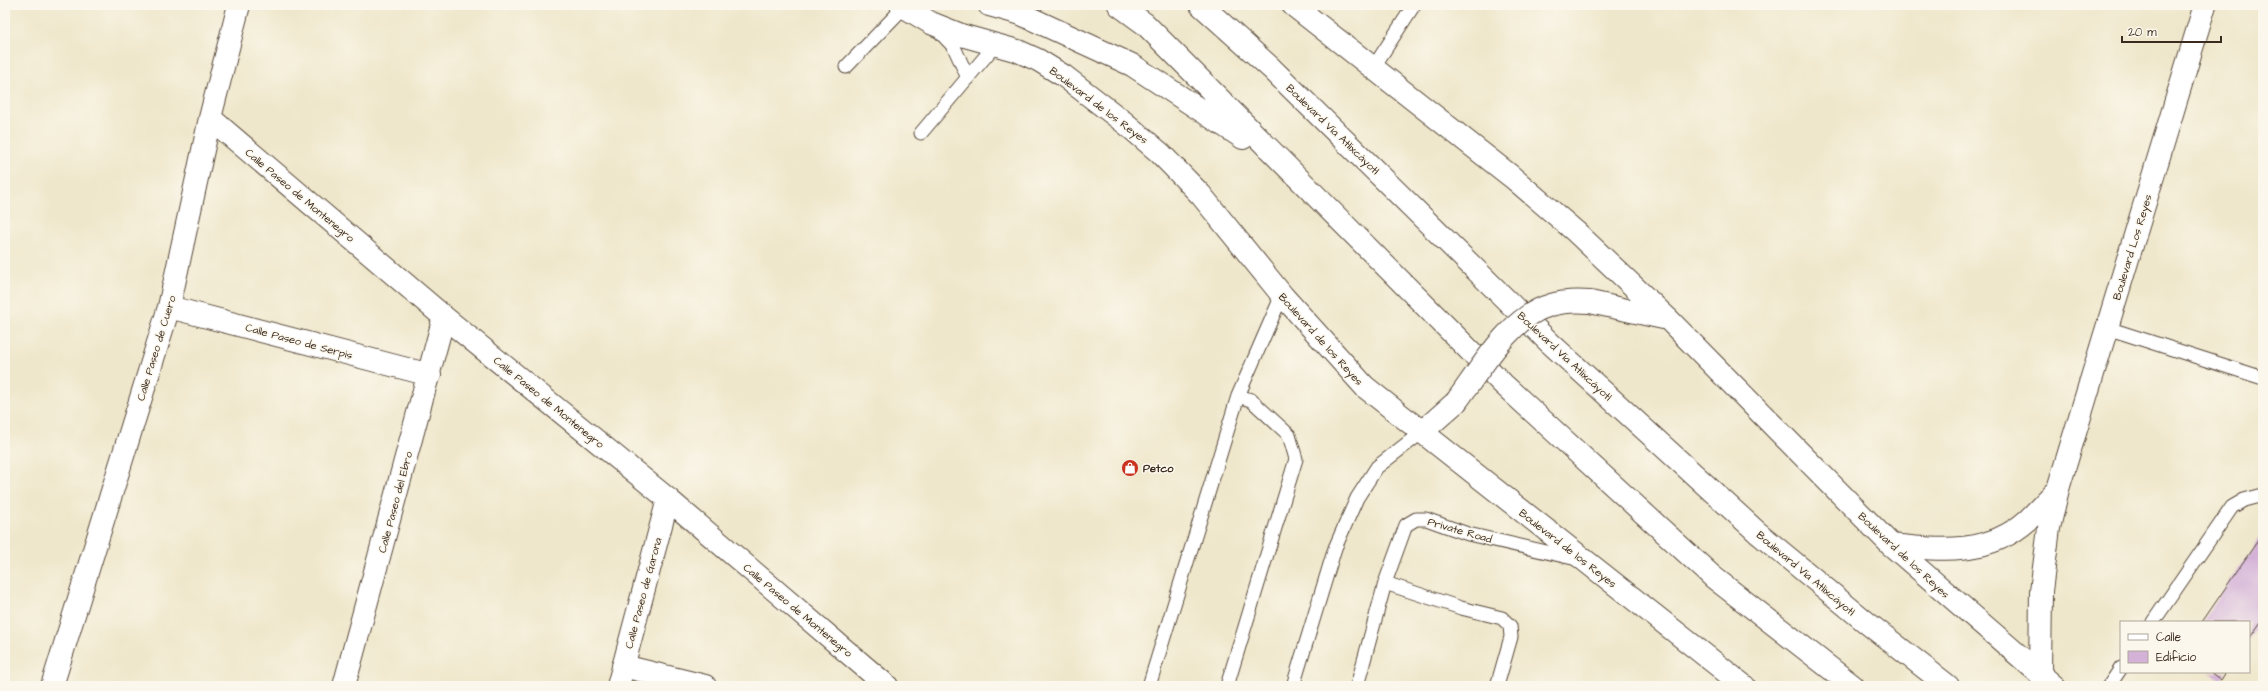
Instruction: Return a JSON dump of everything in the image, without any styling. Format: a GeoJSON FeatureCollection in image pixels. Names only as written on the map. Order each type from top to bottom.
{"type":"FeatureCollection","features":[{"type":"Feature","properties":{"kind":"main road","name":"Calle Paseo de Cuero"},"geometry":{"type":"LineString","coordinates":[[52,686],[169,307],[210,118],[239,5]]}},
{"type":"Feature","properties":{"kind":"main road"},"geometry":{"type":"LineString","coordinates":[[989,5],[1021,14],[1132,65],[1279,162]]}},
{"type":"Feature","properties":{"kind":"main road"},"geometry":{"type":"LineString","coordinates":[[1119,5],[1145,24],[1279,162],[1503,384],[1707,572],[1853,686]]}},
{"type":"Feature","properties":{"kind":"main road","name":"Boulevard Vía Atlixcáyotl"},"geometry":{"type":"LineString","coordinates":[[1200,5],[1271,68],[1550,343],[1751,527],[1866,622],[1948,686]]}},
{"type":"Feature","properties":{"kind":"main road","name":"Boulevard de los Reyes"},"geometry":{"type":"LineString","coordinates":[[1293,5],[1512,177],[1576,232],[1668,319],[1891,545],[2047,680]]}},
{"type":"Feature","properties":{"kind":"main road","name":"Boulevard Los Reyes"},"geometry":{"type":"LineString","coordinates":[[2047,680],[2041,591],[2049,528],[2058,489],[2206,5]]}},
{"type":"Feature","properties":{"kind":"main road","name":"Boulevard de los Reyes"},"geometry":{"type":"LineString","coordinates":[[903,6],[931,23],[961,35],[996,44],[1038,60],[1064,76],[1125,122],[1154,148],[1201,195],[1282,295],[1364,387],[1744,686]]}},
{"type":"Feature","properties":{"kind":"main road","name":"Calle Paseo de Montenegro"},"geometry":{"type":"LineString","coordinates":[[210,118],[444,317],[668,499],[887,686]]}},
{"type":"Feature","properties":{"kind":"main road"},"geometry":{"type":"LineString","coordinates":[[1422,432],[1456,402],[1504,340],[1527,316],[1550,305],[1570,301],[1590,302],[1668,319]]}},
{"type":"Feature","properties":{"kind":"main road","name":"Calle Paseo de Serpis"},"geometry":{"type":"LineString","coordinates":[[169,307],[430,375]]}},
{"type":"Feature","properties":{"kind":"main road","name":"Calle Paseo del Ebro"},"geometry":{"type":"LineString","coordinates":[[344,686],[430,375],[444,317]]}},
{"type":"Feature","properties":{"kind":"main road","name":"Boulevard Los Reyes"},"geometry":{"type":"LineString","coordinates":[[1891,545],[1952,550],[1978,546],[2003,537],[2027,520],[2058,489]]}},
{"type":"Feature","properties":{"kind":"main road","name":"Calle Paseo de Garona"},"geometry":{"type":"LineString","coordinates":[[620,676],[668,499]]}},
{"type":"Feature","properties":{"kind":"main road"},"geometry":{"type":"LineString","coordinates":[[620,676],[705,686]]}},
{"type":"Feature","properties":{"kind":"lane"},"geometry":{"type":"LineString","coordinates":[[1373,68],[1414,5]]}},
{"type":"Feature","properties":{"kind":"lane"},"geometry":{"type":"LineString","coordinates":[[846,67],[903,6]]}},
{"type":"Feature","properties":{"kind":"lane"},"geometry":{"type":"LineString","coordinates":[[931,23],[944,34],[954,48],[968,78]]}},
{"type":"Feature","properties":{"kind":"lane"},"geometry":{"type":"LineString","coordinates":[[921,133],[996,44]]}},
{"type":"Feature","properties":{"kind":"lane"},"geometry":{"type":"LineString","coordinates":[[1149,686],[1238,396],[1282,295]]}},
{"type":"Feature","properties":{"kind":"lane"},"geometry":{"type":"LineString","coordinates":[[2107,328],[2263,378]]}},
{"type":"Feature","properties":{"kind":"lane"},"geometry":{"type":"LineString","coordinates":[[1227,686],[1296,459],[1289,435],[1251,400],[1238,396]]}},
{"type":"Feature","properties":{"kind":"lane"},"geometry":{"type":"LineString","coordinates":[[1293,686],[1335,548],[1356,498],[1377,467],[1422,432]]}},
{"type":"Feature","properties":{"kind":"lane"},"geometry":{"type":"LineString","coordinates":[[2154,621],[2232,507],[2244,500],[2263,495]]}},
{"type":"Feature","properties":{"kind":"lane","name":"Private Road"},"geometry":{"type":"LineString","coordinates":[[1357,686],[1385,583],[1406,525],[1416,519],[1426,519],[1468,534],[1585,561]]}},
{"type":"Feature","properties":{"kind":"lane"},"geometry":{"type":"LineString","coordinates":[[1385,583],[1461,608],[1502,618],[1510,626],[1511,637],[1497,686]]}},
{"type":"Feature","properties":{"kind":"lane"},"geometry":{"type":"LineString","coordinates":[[2109,686],[2120,670]]}},
{"type":"Feature","properties":{"kind":"building"},"geometry":{"type":"Polygon","coordinates":[[[2261,536],[2263,537],[2263,619],[2250,638],[2250,621],[2203,621],[2261,536]]]}},
{"type":"Feature","properties":{"kind":"building"},"geometry":{"type":"Polygon","coordinates":[[[2211,673],[2225,673],[2221,680],[2211,673]]]}},
{"type":"Feature","properties":{"kind":"place","name":"Petco"},"geometry":{"type":"Point","coordinates":[1130,468]}}]}
